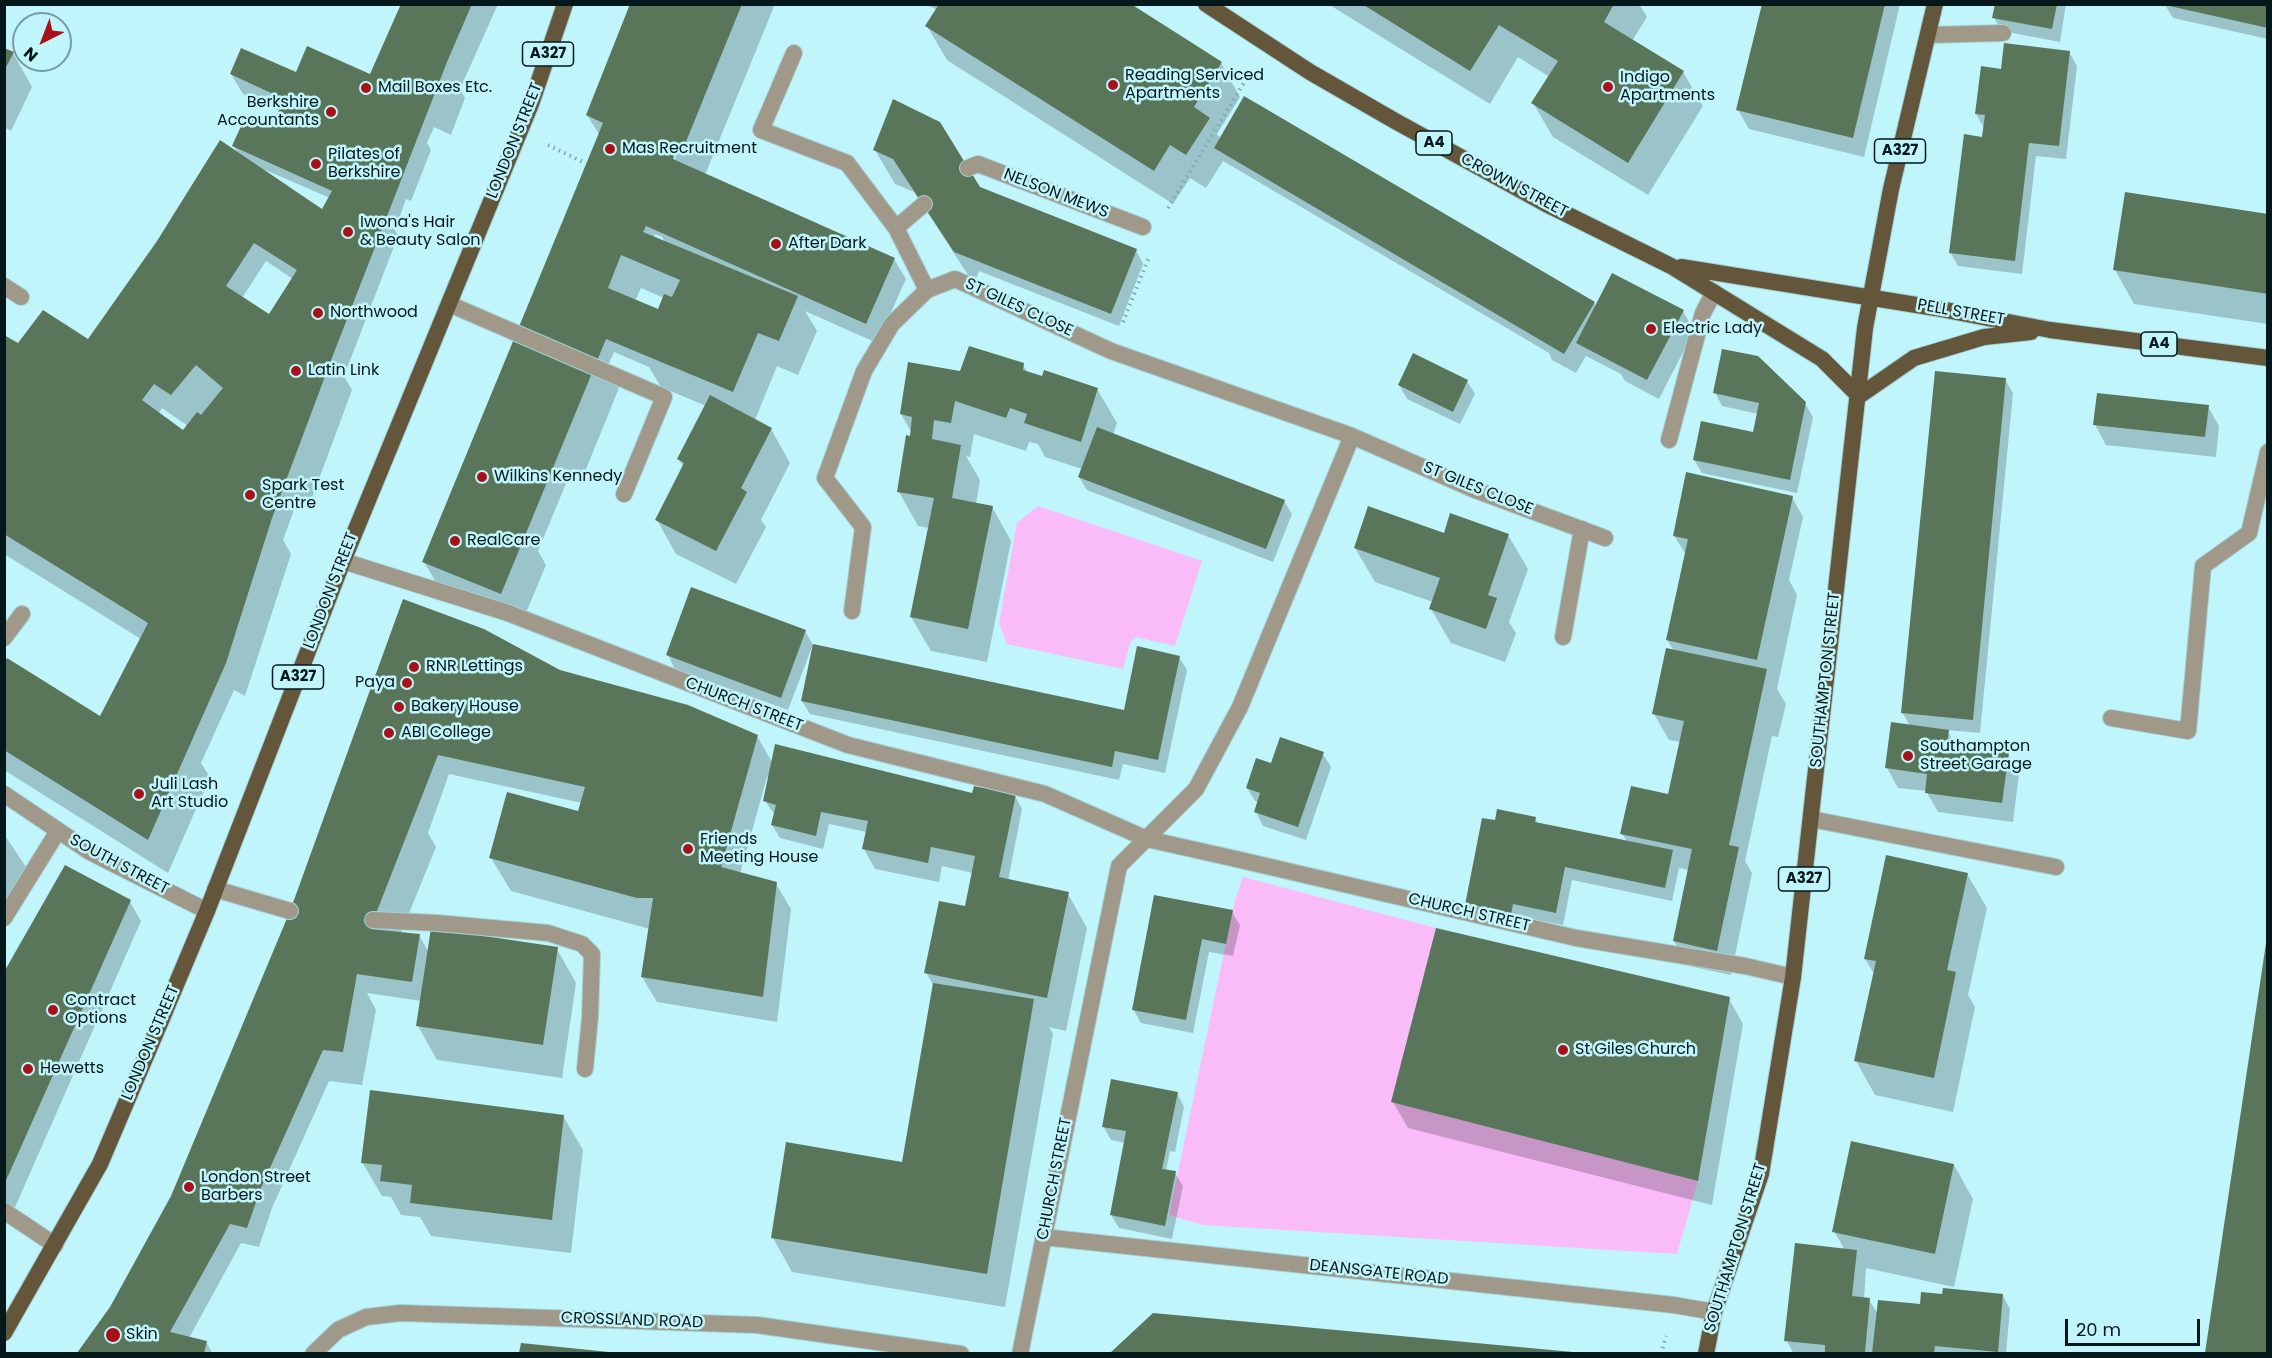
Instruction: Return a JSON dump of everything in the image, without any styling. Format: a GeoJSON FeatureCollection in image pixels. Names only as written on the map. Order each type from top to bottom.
{"type":"FeatureCollection","features":[{"type":"Feature","properties":{"kind":"main road","name":"LONDON STREET"},"geometry":{"type":"LineString","coordinates":[[4,1333],[100,1164],[207,911],[343,561],[531,104],[566,4]]}},
{"type":"Feature","properties":{"kind":"main road","name":"CROWN STREET"},"geometry":{"type":"LineString","coordinates":[[1206,4],[1301,66],[1395,122],[1546,204],[1671,266],[1822,359],[1859,396]]}},
{"type":"Feature","properties":{"kind":"main road","name":"SOUTHAMPTON STREET"},"geometry":{"type":"LineString","coordinates":[[1706,1353],[1714,1312],[1761,1174],[1793,977],[1865,328],[1891,189],[1935,4]]}},
{"type":"Feature","properties":{"kind":"main road","name":"CROWN STREET"},"geometry":{"type":"LineString","coordinates":[[1671,266],[1871,299]]}},
{"type":"Feature","properties":{"kind":"main road","name":"PELL STREET"},"geometry":{"type":"LineString","coordinates":[[1871,299],[2050,330],[2268,358]]}},
{"type":"Feature","properties":{"kind":"main road","name":"PELL STREET"},"geometry":{"type":"LineString","coordinates":[[1859,396],[1914,358],[1984,337],[2050,330]]}},
{"type":"Feature","properties":{"kind":"street"},"geometry":{"type":"LineString","coordinates":[[1928,36],[2003,33]]}},
{"type":"Feature","properties":{"kind":"street"},"geometry":{"type":"LineString","coordinates":[[794,53],[761,130],[847,163],[896,228],[927,290]]}},
{"type":"Feature","properties":{"kind":"street","name":"NELSON MEWS"},"geometry":{"type":"LineString","coordinates":[[968,168],[978,164],[1143,227]]}},
{"type":"Feature","properties":{"kind":"street"},"geometry":{"type":"LineString","coordinates":[[896,228],[924,204]]}},
{"type":"Feature","properties":{"kind":"street","name":"ST GILES CLOSE"},"geometry":{"type":"LineString","coordinates":[[852,611],[863,527],[825,478],[864,371],[892,324],[927,290],[955,279],[1111,351],[1352,436],[1475,490],[1605,538]]}},
{"type":"Feature","properties":{"kind":"street"},"geometry":{"type":"LineString","coordinates":[[4,286],[21,297]]}},
{"type":"Feature","properties":{"kind":"street"},"geometry":{"type":"LineString","coordinates":[[1669,440],[1702,313],[1714,292]]}},
{"type":"Feature","properties":{"kind":"street"},"geometry":{"type":"LineString","coordinates":[[449,304],[664,397],[624,494]]}},
{"type":"Feature","properties":{"kind":"street"},"geometry":{"type":"LineString","coordinates":[[1147,839],[1196,789],[1240,707],[1352,436]]}},
{"type":"Feature","properties":{"kind":"street"},"geometry":{"type":"LineString","coordinates":[[2111,718],[2188,731],[2203,566],[2249,533],[2268,452]]}},
{"type":"Feature","properties":{"kind":"street"},"geometry":{"type":"LineString","coordinates":[[1563,637],[1582,529]]}},
{"type":"Feature","properties":{"kind":"street","name":"CHURCH STREET"},"geometry":{"type":"LineString","coordinates":[[343,561],[508,613],[848,745],[1045,794],[1147,839],[1576,938],[1745,966],[1793,977]]}},
{"type":"Feature","properties":{"kind":"street"},"geometry":{"type":"LineString","coordinates":[[4,638],[22,614]]}},
{"type":"Feature","properties":{"kind":"street","name":"SOUTH STREET"},"geometry":{"type":"LineString","coordinates":[[4,794],[90,852],[207,911]]}},
{"type":"Feature","properties":{"kind":"street"},"geometry":{"type":"LineString","coordinates":[[1811,819],[2056,867]]}},
{"type":"Feature","properties":{"kind":"street"},"geometry":{"type":"LineString","coordinates":[[4,918],[58,831]]}},
{"type":"Feature","properties":{"kind":"street","name":"CHURCH STREET"},"geometry":{"type":"LineString","coordinates":[[1020,1353],[1119,866],[1147,839]]}},
{"type":"Feature","properties":{"kind":"street"},"geometry":{"type":"LineString","coordinates":[[216,889],[290,911]]}},
{"type":"Feature","properties":{"kind":"street"},"geometry":{"type":"LineString","coordinates":[[373,920],[548,933],[582,944],[592,954],[590,1017],[585,1069]]}},
{"type":"Feature","properties":{"kind":"street"},"geometry":{"type":"LineString","coordinates":[[4,1211],[55,1245]]}},
{"type":"Feature","properties":{"kind":"street","name":"DEANSGATE ROAD"},"geometry":{"type":"LineString","coordinates":[[1043,1238],[1662,1304],[1714,1312]]}},
{"type":"Feature","properties":{"kind":"street","name":"CROSSLAND ROAD"},"geometry":{"type":"LineString","coordinates":[[313,1353],[338,1330],[366,1317],[401,1313],[757,1325],[961,1353]]}},
{"type":"Feature","properties":{"kind":"path"},"geometry":{"type":"LineString","coordinates":[[1166,213],[1256,64]]}},
{"type":"Feature","properties":{"kind":"path"},"geometry":{"type":"LineString","coordinates":[[1111,351],[1149,255]]}},
{"type":"Feature","properties":{"kind":"shaded area"},"geometry":{"type":"Polygon","coordinates":[[[1038,506],[1202,561],[1175,646],[1136,637],[1130,643],[1123,669],[1007,644],[999,623],[1017,523],[1038,506]]]}},
{"type":"Feature","properties":{"kind":"shaded area"},"geometry":{"type":"Polygon","coordinates":[[[1243,877],[1436,928],[1392,1102],[1698,1181],[1677,1254],[1203,1225],[1169,1215],[1235,900],[1243,877]]]}},
{"type":"Feature","properties":{"kind":"building"},"geometry":{"type":"Polygon","coordinates":[[[401,4],[472,4],[447,62],[272,518],[226,663],[148,840],[4,750],[4,663],[7,658],[100,716],[148,623],[4,534],[4,335],[18,343],[43,310],[88,339],[157,241],[220,140],[322,209],[332,191],[232,146],[246,115],[272,125],[284,99],[230,74],[241,48],[296,72],[307,46],[370,74],[401,4]],[[254,243],[226,286],[269,314],[297,270],[254,243]],[[196,365],[171,395],[154,384],[142,400],[183,430],[197,412],[201,415],[223,388],[196,365]]]}},
{"type":"Feature","properties":{"kind":"building"},"geometry":{"type":"Polygon","coordinates":[[[630,4],[742,4],[681,154],[676,152],[673,159],[895,258],[866,324],[646,226],[643,232],[798,296],[779,341],[758,333],[733,392],[606,339],[501,594],[422,562],[603,123],[586,115],[630,4]],[[621,255],[608,288],[658,309],[664,294],[672,297],[680,280],[621,255]]]}},
{"type":"Feature","properties":{"kind":"building","name":"Reading Serviced Apartments"},"geometry":{"type":"Polygon","coordinates":[[[939,4],[1131,4],[1222,62],[1194,107],[1210,118],[1186,155],[1170,145],[1154,171],[925,26],[939,4]]]}},
{"type":"Feature","properties":{"kind":"building","name":"Indigo Apartments"},"geometry":{"type":"Polygon","coordinates":[[[1362,4],[1614,4],[1604,22],[1684,71],[1628,163],[1531,103],[1558,61],[1499,25],[1470,71],[1362,4]]]}},
{"type":"Feature","properties":{"kind":"building"},"geometry":{"type":"Polygon","coordinates":[[[1762,4],[1885,4],[1853,138],[1736,110],[1762,4]]]}},
{"type":"Feature","properties":{"kind":"building"},"geometry":{"type":"Polygon","coordinates":[[[1995,4],[2057,4],[2052,29],[1992,18],[1995,4]]]}},
{"type":"Feature","properties":{"kind":"building"},"geometry":{"type":"Polygon","coordinates":[[[2165,4],[2268,4],[2268,28],[2165,5],[2165,4]]]}},
{"type":"Feature","properties":{"kind":"building"},"geometry":{"type":"Polygon","coordinates":[[[2004,43],[2070,51],[2059,146],[2029,143],[2015,261],[1949,253],[1964,134],[1982,137],[1985,115],[1975,114],[1981,66],[2001,69],[2004,43]]]}},
{"type":"Feature","properties":{"kind":"building"},"geometry":{"type":"Polygon","coordinates":[[[4,48],[12,51],[12,56],[4,71],[4,48]]]}},
{"type":"Feature","properties":{"kind":"building"},"geometry":{"type":"Polygon","coordinates":[[[1244,96],[1595,302],[1564,354],[1214,148],[1244,96]]]}},
{"type":"Feature","properties":{"kind":"building"},"geometry":{"type":"Polygon","coordinates":[[[893,99],[940,122],[980,187],[1137,249],[1111,314],[954,252],[893,159],[873,150],[893,99]]]}},
{"type":"Feature","properties":{"kind":"building"},"geometry":{"type":"Polygon","coordinates":[[[2125,192],[2268,214],[2268,294],[2113,270],[2125,192]]]}},
{"type":"Feature","properties":{"kind":"building"},"geometry":{"type":"Polygon","coordinates":[[[1612,273],[1684,310],[1647,380],[1576,343],[1612,273]]]}},
{"type":"Feature","properties":{"kind":"building"},"geometry":{"type":"Polygon","coordinates":[[[969,346],[1024,363],[1023,370],[1042,376],[1044,370],[1098,388],[1081,442],[1024,423],[1027,414],[1010,408],[1006,418],[955,401],[951,423],[934,420],[932,439],[961,445],[952,498],[993,506],[968,629],[910,617],[934,498],[897,492],[906,435],[910,436],[912,417],[900,414],[908,362],[960,371],[969,346]]]}},
{"type":"Feature","properties":{"kind":"building"},"geometry":{"type":"Polygon","coordinates":[[[1722,349],[1758,356],[1806,402],[1790,480],[1693,460],[1701,421],[1753,432],[1759,403],[1713,393],[1722,349]]]}},
{"type":"Feature","properties":{"kind":"building"},"geometry":{"type":"Polygon","coordinates":[[[1413,353],[1468,380],[1453,412],[1398,385],[1413,353]]]}},
{"type":"Feature","properties":{"kind":"building"},"geometry":{"type":"Polygon","coordinates":[[[1935,371],[2006,378],[1973,720],[1901,713],[1935,371]]]}},
{"type":"Feature","properties":{"kind":"building"},"geometry":{"type":"Polygon","coordinates":[[[2097,393],[2209,405],[2205,437],[2093,425],[2097,393]]]}},
{"type":"Feature","properties":{"kind":"building"},"geometry":{"type":"Polygon","coordinates":[[[710,395],[772,428],[741,488],[747,492],[716,551],[655,520],[684,463],[677,459],[710,395]]]}},
{"type":"Feature","properties":{"kind":"building"},"geometry":{"type":"Polygon","coordinates":[[[1097,427],[1285,500],[1266,549],[1078,477],[1097,427]]]}},
{"type":"Feature","properties":{"kind":"building"},"geometry":{"type":"Polygon","coordinates":[[[1686,472],[1793,496],[1757,660],[1666,640],[1688,539],[1673,536],[1686,472]]]}},
{"type":"Feature","properties":{"kind":"building"},"geometry":{"type":"Polygon","coordinates":[[[1368,506],[1444,533],[1450,513],[1509,534],[1488,595],[1497,598],[1486,629],[1429,609],[1440,578],[1354,548],[1368,506]]]}},
{"type":"Feature","properties":{"kind":"building"},"geometry":{"type":"Polygon","coordinates":[[[691,587],[806,630],[781,698],[666,655],[691,587]]]}},
{"type":"Feature","properties":{"kind":"building"},"geometry":{"type":"Polygon","coordinates":[[[403,599],[484,629],[560,670],[688,705],[758,735],[721,867],[777,882],[763,997],[641,977],[653,898],[637,898],[489,858],[507,792],[578,811],[585,787],[438,755],[370,929],[420,934],[412,982],[357,974],[343,1052],[323,1050],[261,1188],[247,1228],[230,1224],[170,1332],[207,1341],[204,1353],[77,1353],[110,1307],[171,1196],[290,911],[403,599]]]}},
{"type":"Feature","properties":{"kind":"building"},"geometry":{"type":"Polygon","coordinates":[[[813,644],[1124,710],[1137,646],[1180,656],[1158,760],[1115,751],[1112,767],[801,701],[813,644]]]}},
{"type":"Feature","properties":{"kind":"building"},"geometry":{"type":"Polygon","coordinates":[[[1666,648],[1767,669],[1729,845],[1739,847],[1717,951],[1673,941],[1692,849],[1620,834],[1631,786],[1668,794],[1684,721],[1652,714],[1666,648]]]}},
{"type":"Feature","properties":{"kind":"building"},"geometry":{"type":"Polygon","coordinates":[[[1891,722],[1949,730],[1947,744],[2009,752],[2002,803],[1925,793],[1927,774],[1885,768],[1891,722]]]}},
{"type":"Feature","properties":{"kind":"building"},"geometry":{"type":"Polygon","coordinates":[[[1280,737],[1324,752],[1298,827],[1254,812],[1260,793],[1246,788],[1256,758],[1271,763],[1280,737]]]}},
{"type":"Feature","properties":{"kind":"building"},"geometry":{"type":"Polygon","coordinates":[[[775,744],[972,793],[974,786],[1016,794],[999,877],[1069,892],[1047,998],[924,973],[939,901],[965,906],[975,856],[931,847],[928,863],[862,849],[868,821],[821,812],[816,836],[771,825],[776,805],[763,801],[775,744]]]}},
{"type":"Feature","properties":{"kind":"building"},"geometry":{"type":"Polygon","coordinates":[[[1497,809],[1536,817],[1535,822],[1673,850],[1665,888],[1565,867],[1556,913],[1513,904],[1511,915],[1465,905],[1482,818],[1495,820],[1497,809]]]}},
{"type":"Feature","properties":{"kind":"building"},"geometry":{"type":"Polygon","coordinates":[[[1886,855],[1968,873],[1947,970],[1956,972],[1934,1078],[1854,1061],[1876,961],[1864,959],[1886,855]]]}},
{"type":"Feature","properties":{"kind":"building"},"geometry":{"type":"Polygon","coordinates":[[[65,865],[131,900],[4,1185],[4,972],[65,865]]]}},
{"type":"Feature","properties":{"kind":"building"},"geometry":{"type":"Polygon","coordinates":[[[1154,895],[1233,910],[1226,944],[1202,939],[1186,1020],[1132,1010],[1154,895]]]}},
{"type":"Feature","properties":{"kind":"building"},"geometry":{"type":"Polygon","coordinates":[[[431,928],[558,947],[543,1045],[416,1026],[431,928]]]}},
{"type":"Feature","properties":{"kind":"building","name":"St Giles Church"},"geometry":{"type":"Polygon","coordinates":[[[1436,928],[1730,997],[1698,1181],[1391,1102],[1436,928]]]}},
{"type":"Feature","properties":{"kind":"building"},"geometry":{"type":"Polygon","coordinates":[[[2266,943],[2268,1353],[2205,1353],[2230,1185],[2266,943]]]}},
{"type":"Feature","properties":{"kind":"building"},"geometry":{"type":"Polygon","coordinates":[[[933,983],[1034,999],[987,1274],[771,1238],[786,1142],[902,1162],[933,983]]]}},
{"type":"Feature","properties":{"kind":"building"},"geometry":{"type":"Polygon","coordinates":[[[1111,1079],[1178,1092],[1162,1169],[1176,1171],[1165,1226],[1110,1215],[1126,1131],[1102,1127],[1111,1079]]]}},
{"type":"Feature","properties":{"kind":"building"},"geometry":{"type":"Polygon","coordinates":[[[370,1090],[564,1115],[552,1220],[410,1203],[412,1185],[380,1181],[382,1165],[361,1163],[370,1090]]]}},
{"type":"Feature","properties":{"kind":"building"},"geometry":{"type":"Polygon","coordinates":[[[1851,1141],[1954,1164],[1935,1254],[1832,1232],[1851,1141]]]}},
{"type":"Feature","properties":{"kind":"building"},"geometry":{"type":"Polygon","coordinates":[[[1795,1243],[1857,1250],[1852,1296],[1870,1298],[1865,1353],[1825,1353],[1825,1345],[1784,1341],[1795,1243]]]}},
{"type":"Feature","properties":{"kind":"building"},"geometry":{"type":"Polygon","coordinates":[[[1943,1288],[2003,1294],[1998,1352],[1935,1346],[1934,1353],[1872,1353],[1878,1300],[1920,1304],[1921,1292],[1942,1294],[1943,1288]]]}},
{"type":"Feature","properties":{"kind":"building"},"geometry":{"type":"Polygon","coordinates":[[[1153,1313],[1573,1352],[1573,1353],[1110,1353],[1153,1313]]]}},
{"type":"Feature","properties":{"kind":"building"},"geometry":{"type":"Polygon","coordinates":[[[521,1343],[609,1352],[609,1353],[519,1353],[521,1343]]]}},
{"type":"Feature","properties":{"kind":"place","name":"Reading Serviced Apartments"},"geometry":{"type":"Point","coordinates":[1113,85]}},
{"type":"Feature","properties":{"kind":"place","name":"Indigo Apartments"},"geometry":{"type":"Point","coordinates":[1608,87]}},
{"type":"Feature","properties":{"kind":"place","name":"Mail Boxes Etc."},"geometry":{"type":"Point","coordinates":[366,88]}},
{"type":"Feature","properties":{"kind":"place","name":"Berkshire Accountants"},"geometry":{"type":"Point","coordinates":[331,112]}},
{"type":"Feature","properties":{"kind":"place","name":"Mas Recruitment"},"geometry":{"type":"Point","coordinates":[610,149]}},
{"type":"Feature","properties":{"kind":"place","name":"Pilates of Berkshire"},"geometry":{"type":"Point","coordinates":[316,164]}},
{"type":"Feature","properties":{"kind":"place","name":"Iwona's Hair & Beauty Salon"},"geometry":{"type":"Point","coordinates":[348,232]}},
{"type":"Feature","properties":{"kind":"place","name":"After Dark"},"geometry":{"type":"Point","coordinates":[776,244]}},
{"type":"Feature","properties":{"kind":"place","name":"Northwood"},"geometry":{"type":"Point","coordinates":[318,313]}},
{"type":"Feature","properties":{"kind":"place","name":"Electric Lady"},"geometry":{"type":"Point","coordinates":[1651,329]}},
{"type":"Feature","properties":{"kind":"place","name":"Latin Link"},"geometry":{"type":"Point","coordinates":[296,371]}},
{"type":"Feature","properties":{"kind":"place","name":"Wilkins Kennedy"},"geometry":{"type":"Point","coordinates":[482,477]}},
{"type":"Feature","properties":{"kind":"place","name":"Spark Test Centre"},"geometry":{"type":"Point","coordinates":[250,495]}},
{"type":"Feature","properties":{"kind":"place","name":"RealCare"},"geometry":{"type":"Point","coordinates":[455,541]}},
{"type":"Feature","properties":{"kind":"place","name":"RNR Lettings"},"geometry":{"type":"Point","coordinates":[414,667]}},
{"type":"Feature","properties":{"kind":"place","name":"Paya"},"geometry":{"type":"Point","coordinates":[407,683]}},
{"type":"Feature","properties":{"kind":"place","name":"Bakery House"},"geometry":{"type":"Point","coordinates":[399,707]}},
{"type":"Feature","properties":{"kind":"place","name":"ABI College"},"geometry":{"type":"Point","coordinates":[389,733]}},
{"type":"Feature","properties":{"kind":"place","name":"Southampton Street Garage"},"geometry":{"type":"Point","coordinates":[1908,756]}},
{"type":"Feature","properties":{"kind":"place","name":"Juli Lash Art Studio"},"geometry":{"type":"Point","coordinates":[139,794]}},
{"type":"Feature","properties":{"kind":"place","name":"Friends Meeting House"},"geometry":{"type":"Point","coordinates":[688,849]}},
{"type":"Feature","properties":{"kind":"place","name":"Contract Options"},"geometry":{"type":"Point","coordinates":[53,1010]}},
{"type":"Feature","properties":{"kind":"place","name":"St Giles Church"},"geometry":{"type":"Point","coordinates":[1563,1050]}},
{"type":"Feature","properties":{"kind":"place","name":"Hewetts"},"geometry":{"type":"Point","coordinates":[28,1069]}},
{"type":"Feature","properties":{"kind":"place","name":"London Street Barbers"},"geometry":{"type":"Point","coordinates":[189,1187]}},
{"type":"Feature","properties":{"kind":"place","name":"Skin"},"geometry":{"type":"Point","coordinates":[113,1335]}}]}
